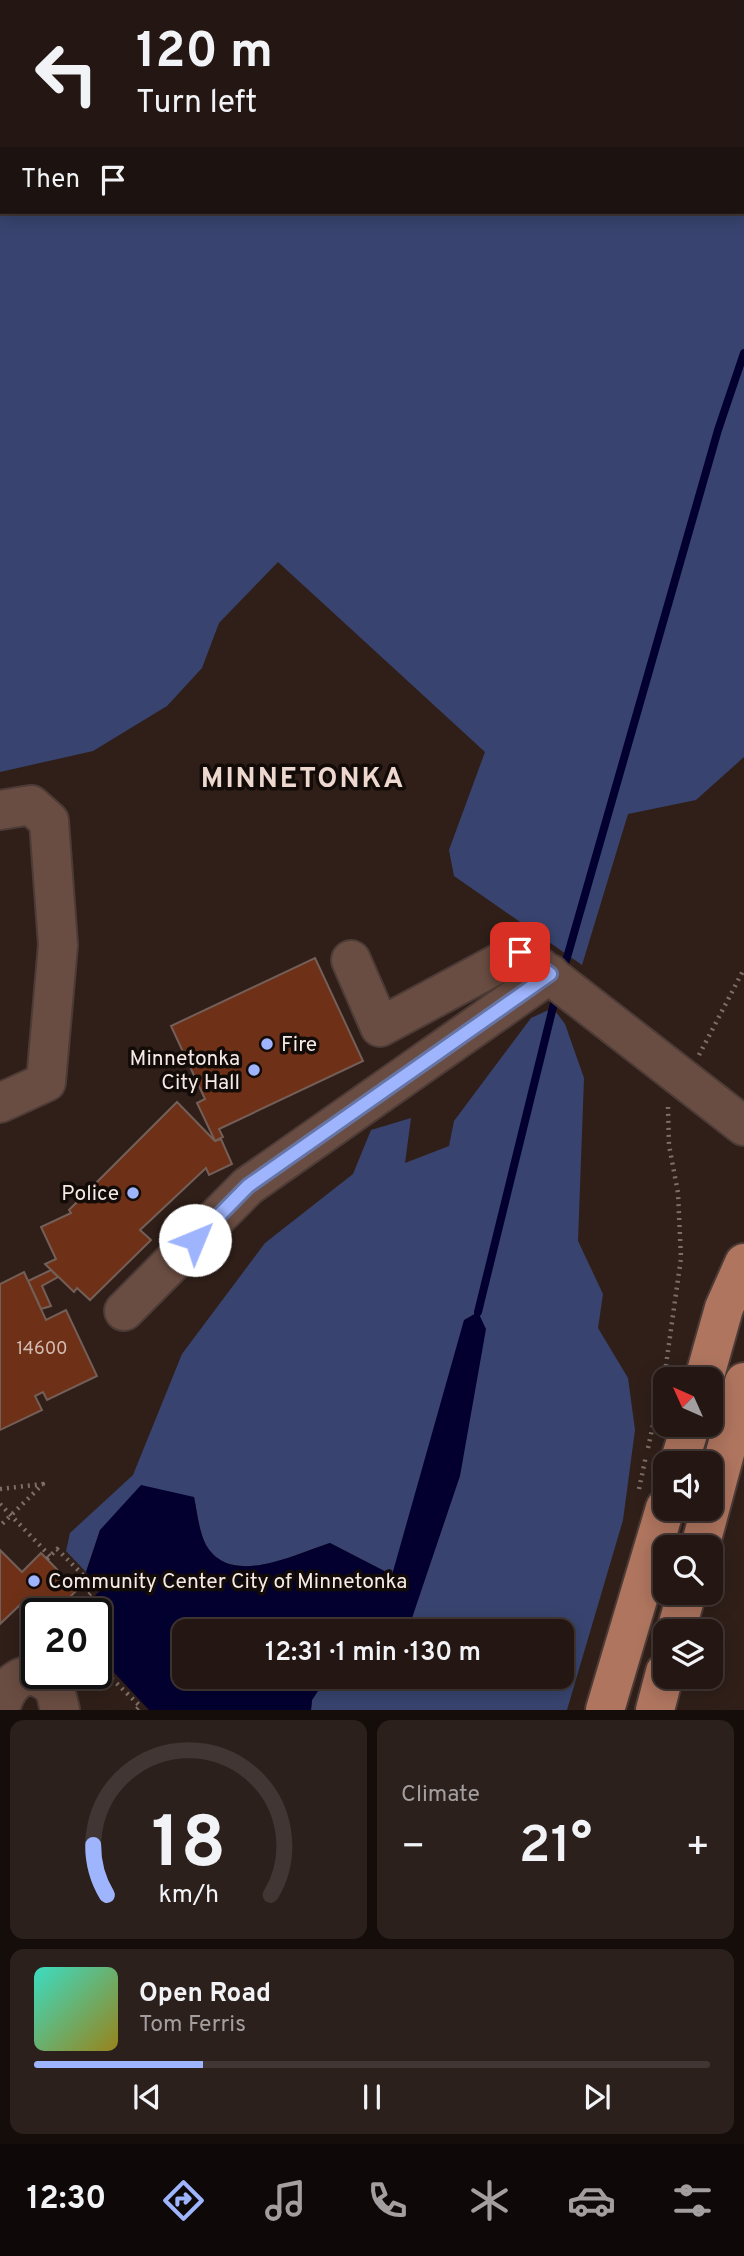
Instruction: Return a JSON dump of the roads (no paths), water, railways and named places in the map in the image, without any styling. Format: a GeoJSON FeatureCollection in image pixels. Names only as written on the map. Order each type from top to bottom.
{"type":"FeatureCollection","features":[{"type":"Feature","properties":{"kind":"main road"},"geometry":{"type":"LineString","coordinates":[[707,1367],[724,1308],[744,1263]]}},
{"type":"Feature","properties":{"kind":"main road"},"geometry":{"type":"LineString","coordinates":[[703,1535],[744,1382]]}},
{"type":"Feature","properties":{"kind":"main road"},"geometry":{"type":"LineString","coordinates":[[605,1710],[652,1500]]}},
{"type":"Feature","properties":{"kind":"main road"},"geometry":{"type":"LineString","coordinates":[[655,1710],[661,1689]]}},
{"type":"Feature","properties":{"kind":"lane"},"geometry":{"type":"LineString","coordinates":[[0,810],[31,805],[49,821],[58,945],[46,1082],[0,1103]]}},
{"type":"Feature","properties":{"kind":"lane"},"geometry":{"type":"LineString","coordinates":[[351,960],[380,1027],[520,952],[744,1126]]}},
{"type":"Feature","properties":{"kind":"lane"},"geometry":{"type":"LineString","coordinates":[[124,1311],[248,1186],[550,974]]}},
{"type":"Feature","properties":{"kind":"lane"},"geometry":{"type":"LineString","coordinates":[[0,1709],[11,1684],[29,1676],[39,1677],[67,1699]]}},
{"type":"Feature","properties":{"kind":"waterway"},"geometry":{"type":"LineString","coordinates":[[566,961],[718,430],[744,353]]}},
{"type":"Feature","properties":{"kind":"waterway"},"geometry":{"type":"LineString","coordinates":[[478,1312],[554,1003]]}},
{"type":"Feature","properties":{"kind":"place","name":"Fire"},"geometry":{"type":"Point","coordinates":[267,1044]}},
{"type":"Feature","properties":{"kind":"place","name":"Minnetonka City Hall"},"geometry":{"type":"Point","coordinates":[254,1070]}},
{"type":"Feature","properties":{"kind":"place","name":"Police"},"geometry":{"type":"Point","coordinates":[133,1193]}},
{"type":"Feature","properties":{"kind":"place","name":"Community Center City of Minnetonka"},"geometry":{"type":"Point","coordinates":[34,1581]}},
{"type":"Feature","properties":{"kind":"district","name":"MINNETONKA"},"geometry":{"type":"Point","coordinates":[303,777]}}]}
